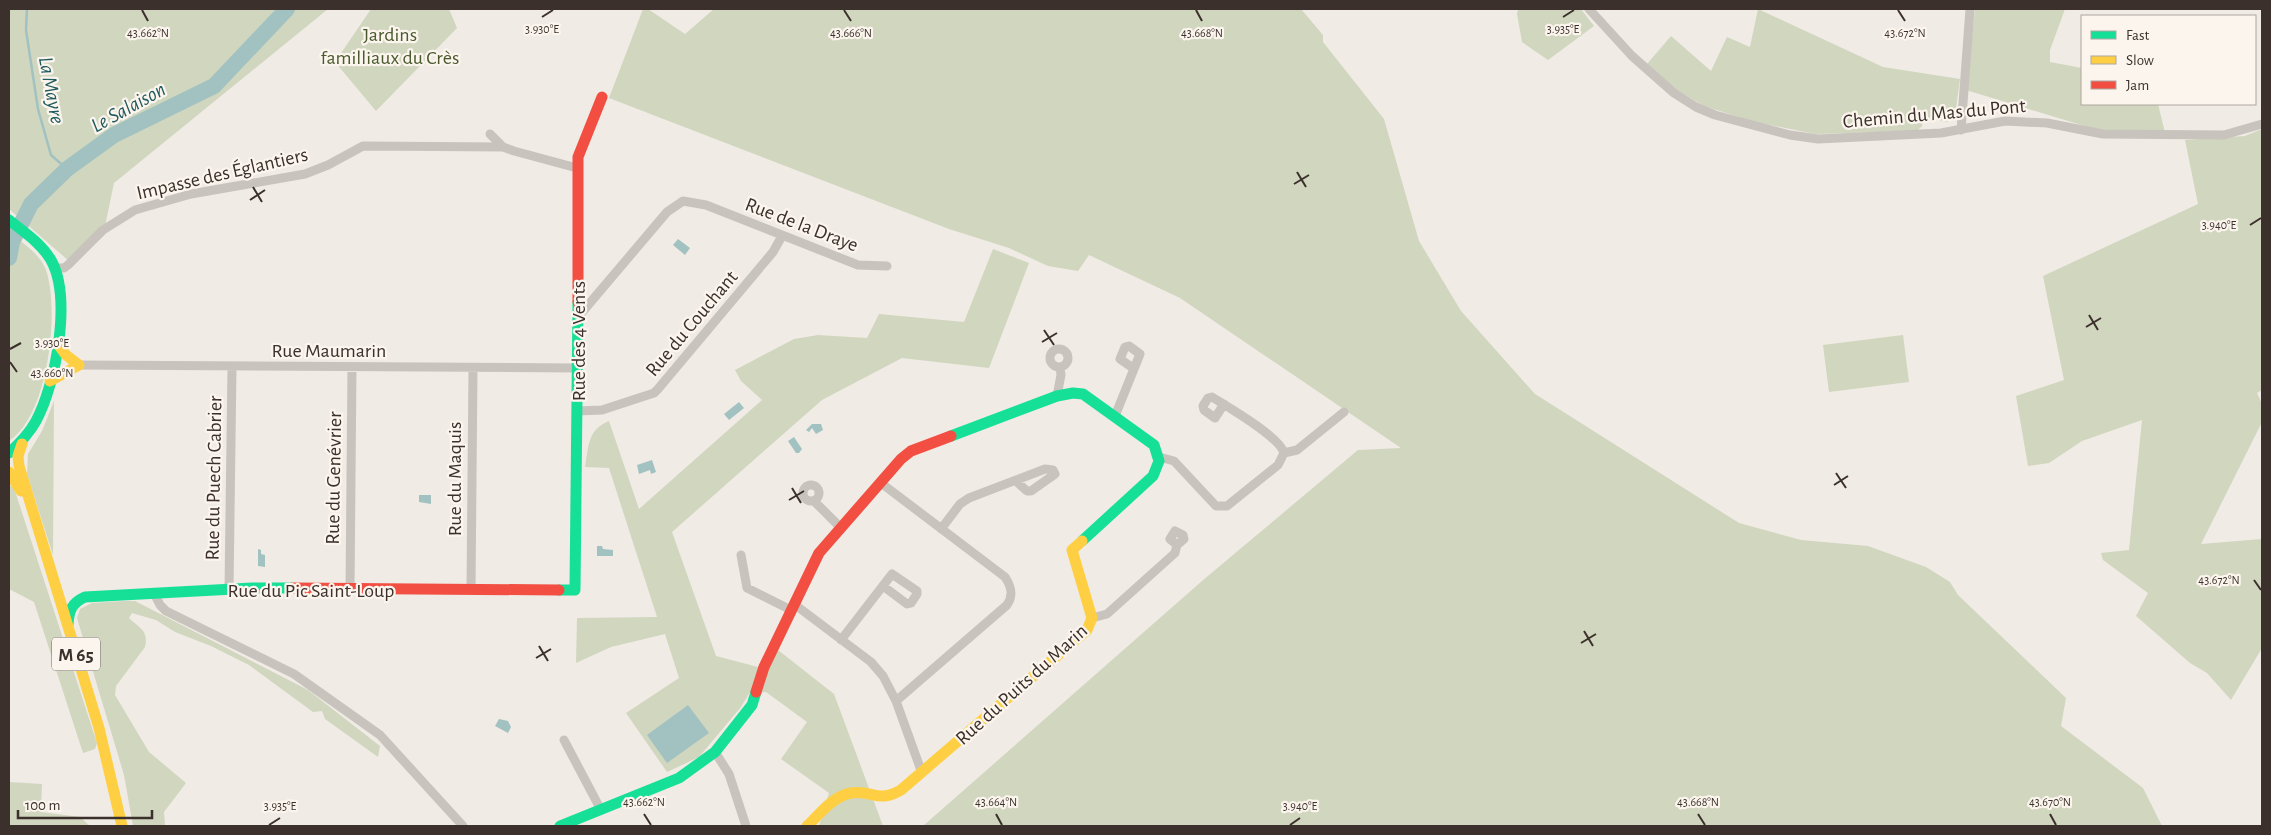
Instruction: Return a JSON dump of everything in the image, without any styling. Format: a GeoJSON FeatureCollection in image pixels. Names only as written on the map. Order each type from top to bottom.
{"type":"FeatureCollection","features":[{"type":"Feature","properties":{"kind":"street","name":"Chemin du Mas du Pont"},"geometry":{"type":"LineString","coordinates":[[1589,9],[1632,56],[1674,93],[1696,107],[1715,115],[1818,139],[1941,133],[2005,122],[2047,123],[2103,134],[2224,135],[2262,124]]}},
{"type":"Feature","properties":{"kind":"street"},"geometry":{"type":"LineString","coordinates":[[1961,130],[1970,9]]}},
{"type":"Feature","properties":{"kind":"street","name":"Rue des 4 Vents"},"geometry":{"type":"LineString","coordinates":[[575,590],[578,412],[577,168],[578,158],[602,96]]}},
{"type":"Feature","properties":{"kind":"street","name":"Impasse des Églantiers"},"geometry":{"type":"LineString","coordinates":[[490,134],[503,147]]}},
{"type":"Feature","properties":{"kind":"street","name":"Impasse des Églantiers"},"geometry":{"type":"LineString","coordinates":[[54,268],[64,268],[104,230],[135,210],[191,194],[305,174],[328,165],[363,146],[503,147],[577,168]]}},
{"type":"Feature","properties":{"kind":"street","name":"Rue de la Draye"},"geometry":{"type":"LineString","coordinates":[[578,317],[667,212],[683,202],[706,205],[858,266],[887,266]]}},
{"type":"Feature","properties":{"kind":"street"},"geometry":{"type":"LineString","coordinates":[[9,220],[46,254],[54,268],[59,308],[57,343],[50,381],[35,423],[22,444],[9,453]]}},
{"type":"Feature","properties":{"kind":"street","name":"Rue du Couchant"},"geometry":{"type":"LineString","coordinates":[[578,412],[602,410],[654,393],[773,252],[782,236]]}},
{"type":"Feature","properties":{"kind":"street"},"geometry":{"type":"LineString","coordinates":[[50,381],[80,365],[66,355],[57,343]]}},
{"type":"Feature","properties":{"kind":"street","name":"Rue Maumarin"},"geometry":{"type":"LineString","coordinates":[[80,365],[578,368]]}},
{"type":"Feature","properties":{"kind":"street","name":"Rue du Puech Cabrier"},"geometry":{"type":"LineString","coordinates":[[229,589],[232,367]]}},
{"type":"Feature","properties":{"kind":"street","name":"Rue du Genévrier"},"geometry":{"type":"LineString","coordinates":[[350,589],[352,367]]}},
{"type":"Feature","properties":{"kind":"street"},"geometry":{"type":"LineString","coordinates":[[1058,396],[1061,375],[1060,367]]}},
{"type":"Feature","properties":{"kind":"street","name":"Rue du Maquis"},"geometry":{"type":"LineString","coordinates":[[471,590],[473,368]]}},
{"type":"Feature","properties":{"kind":"street"},"geometry":{"type":"LineString","coordinates":[[1116,416],[1133,368]]}},
{"type":"Feature","properties":{"kind":"street"},"geometry":{"type":"LineString","coordinates":[[560,826],[679,778],[715,752],[752,705],[764,667],[819,553],[906,455],[916,448],[1058,396],[1079,393],[1116,416],[1154,445],[1159,457],[1174,461],[1211,502],[1222,507],[1232,504],[1278,465],[1284,453]]}},
{"type":"Feature","properties":{"kind":"street"},"geometry":{"type":"LineString","coordinates":[[1224,404],[1278,442],[1284,453]]}},
{"type":"Feature","properties":{"kind":"street"},"geometry":{"type":"LineString","coordinates":[[1284,453],[1297,450],[1344,412]]}},
{"type":"Feature","properties":{"kind":"street","name":"M 65"},"geometry":{"type":"LineString","coordinates":[[22,444],[18,456],[19,466],[99,728],[120,826]]}},
{"type":"Feature","properties":{"kind":"street","name":"Rue du Puits du Marin"},"geometry":{"type":"LineString","coordinates":[[807,826],[844,795],[860,792],[876,798],[890,796],[922,772],[1087,630],[1092,618],[1073,559],[1072,550],[1153,476],[1159,466],[1159,457]]}},
{"type":"Feature","properties":{"kind":"street","name":"M 65"},"geometry":{"type":"LineString","coordinates":[[9,472],[30,507]]}},
{"type":"Feature","properties":{"kind":"street"},"geometry":{"type":"LineString","coordinates":[[941,529],[964,501],[1017,482]]}},
{"type":"Feature","properties":{"kind":"street"},"geometry":{"type":"LineString","coordinates":[[880,484],[1005,577],[1012,591],[1011,600],[896,701]]}},
{"type":"Feature","properties":{"kind":"street"},"geometry":{"type":"LineString","coordinates":[[814,501],[841,528]]}},
{"type":"Feature","properties":{"kind":"street"},"geometry":{"type":"LineString","coordinates":[[1092,618],[1107,614],[1175,553],[1177,545]]}},
{"type":"Feature","properties":{"kind":"street"},"geometry":{"type":"LineString","coordinates":[[740,555],[747,588],[792,607],[805,610],[878,669],[896,701],[922,772]]}},
{"type":"Feature","properties":{"kind":"street"},"geometry":{"type":"LineString","coordinates":[[842,640],[883,586]]}},
{"type":"Feature","properties":{"kind":"street","name":"Rue du Pic Saint-Loup"},"geometry":{"type":"LineString","coordinates":[[68,627],[69,611],[77,601],[85,597],[229,589],[575,590]]}},
{"type":"Feature","properties":{"kind":"street"},"geometry":{"type":"LineString","coordinates":[[154,593],[160,605],[166,611],[294,674],[380,735],[463,826]]}},
{"type":"Feature","properties":{"kind":"street"},"geometry":{"type":"LineString","coordinates":[[564,740],[601,810]]}},
{"type":"Feature","properties":{"kind":"street"},"geometry":{"type":"LineString","coordinates":[[715,752],[729,774],[746,826]]}},
{"type":"Feature","properties":{"kind":"green space"},"geometry":{"type":"Polygon","coordinates":[[[9,9],[328,9],[114,183],[105,226],[69,261],[9,209],[9,9]]]}},
{"type":"Feature","properties":{"kind":"green space","name":"Jardins familliaux du Crès"},"geometry":{"type":"Polygon","coordinates":[[[371,9],[449,9],[457,28],[376,111],[335,62],[371,9]]]}},
{"type":"Feature","properties":{"kind":"green space"},"geometry":{"type":"Polygon","coordinates":[[[643,9],[648,9],[685,34],[714,9],[1301,9],[1323,35],[1323,42],[1384,119],[1419,241],[1461,311],[1535,394],[1739,523],[1801,540],[1868,546],[1926,567],[1950,582],[1958,595],[2066,698],[2061,726],[2143,788],[2162,826],[923,826],[1202,581],[1358,450],[1401,448],[1180,298],[1089,255],[1078,271],[1048,266],[1009,248],[949,229],[609,98],[643,9]]]}},
{"type":"Feature","properties":{"kind":"green space"},"geometry":{"type":"Polygon","coordinates":[[[1518,9],[1581,9],[1594,26],[1548,60],[1522,42],[1517,14],[1518,9]]]}},
{"type":"Feature","properties":{"kind":"green space"},"geometry":{"type":"Polygon","coordinates":[[[1758,9],[1883,67],[1960,79],[1955,116],[1947,122],[1923,116],[1922,126],[1917,131],[1815,134],[1755,122],[1704,106],[1677,90],[1647,64],[1671,36],[1711,71],[1727,37],[1750,47],[1758,9]]]}},
{"type":"Feature","properties":{"kind":"green space"},"geometry":{"type":"Polygon","coordinates":[[[1975,9],[2065,9],[2050,50],[2050,62],[2081,68],[2081,105],[2158,105],[2165,133],[2101,131],[1966,90],[1975,9]]]}},
{"type":"Feature","properties":{"kind":"green space"},"geometry":{"type":"Polygon","coordinates":[[[2262,129],[2262,390],[2257,393],[2262,404],[2262,422],[2201,544],[2262,539],[2262,648],[2231,700],[2207,673],[2190,663],[2136,616],[2148,593],[2103,560],[2101,553],[2129,550],[2142,420],[2082,441],[2049,463],[2028,466],[2016,396],[2064,380],[2043,276],[2198,204],[2185,140],[2245,136],[2262,129]]]}},
{"type":"Feature","properties":{"kind":"green space"},"geometry":{"type":"Polygon","coordinates":[[[9,233],[30,249],[43,264],[50,288],[52,311],[51,336],[42,387],[33,410],[22,428],[9,441],[9,233]]]}},
{"type":"Feature","properties":{"kind":"green space"},"geometry":{"type":"Polygon","coordinates":[[[993,249],[1029,263],[989,368],[902,358],[822,400],[672,532],[716,656],[758,667],[778,650],[834,694],[883,826],[819,826],[829,793],[781,759],[807,722],[766,692],[750,692],[741,707],[699,757],[667,772],[626,713],[679,678],[665,634],[611,647],[576,663],[577,618],[657,617],[609,468],[585,467],[590,440],[593,434],[609,421],[639,509],[762,400],[741,381],[735,370],[794,339],[818,335],[867,338],[879,314],[964,322],[993,249]]]}},
{"type":"Feature","properties":{"kind":"green space"},"geometry":{"type":"Polygon","coordinates":[[[1903,335],[1909,382],[1829,392],[1823,345],[1903,335]]]}},
{"type":"Feature","properties":{"kind":"green space"},"geometry":{"type":"Polygon","coordinates":[[[54,401],[53,555],[27,474],[28,454],[42,431],[54,401]]]}},
{"type":"Feature","properties":{"kind":"green space"},"geometry":{"type":"Polygon","coordinates":[[[9,485],[14,488],[97,743],[95,749],[83,753],[34,602],[9,589],[9,485]]]}},
{"type":"Feature","properties":{"kind":"green space"},"geometry":{"type":"Polygon","coordinates":[[[135,601],[308,690],[380,746],[378,757],[325,719],[322,711],[313,712],[249,665],[211,646],[175,632],[156,620],[132,613],[129,618],[144,633],[146,637],[145,647],[116,686],[115,695],[149,752],[186,783],[164,812],[165,826],[133,826],[124,775],[77,618],[80,609],[92,603],[135,601]]]}},
{"type":"Feature","properties":{"kind":"green space"},"geometry":{"type":"Polygon","coordinates":[[[9,782],[42,784],[41,812],[80,817],[90,826],[9,826],[9,782]]]}},
{"type":"Feature","properties":{"kind":"water"},"geometry":{"type":"Polygon","coordinates":[[[678,239],[690,248],[685,255],[673,245],[678,239]]]}},
{"type":"Feature","properties":{"kind":"water"},"geometry":{"type":"Polygon","coordinates":[[[739,402],[744,408],[729,420],[724,414],[739,402]]]}},
{"type":"Feature","properties":{"kind":"water"},"geometry":{"type":"Polygon","coordinates":[[[812,424],[821,424],[823,430],[816,434],[812,428],[809,432],[806,430],[812,424]]]}},
{"type":"Feature","properties":{"kind":"water"},"geometry":{"type":"Polygon","coordinates":[[[794,437],[802,449],[799,453],[796,453],[788,441],[794,437]]]}},
{"type":"Feature","properties":{"kind":"water"},"geometry":{"type":"Polygon","coordinates":[[[652,460],[656,472],[651,474],[650,470],[639,474],[637,465],[652,460]]]}},
{"type":"Feature","properties":{"kind":"water"},"geometry":{"type":"Polygon","coordinates":[[[419,495],[431,495],[431,504],[419,502],[419,495]]]}},
{"type":"Feature","properties":{"kind":"water"},"geometry":{"type":"Polygon","coordinates":[[[597,546],[613,550],[613,556],[597,556],[597,546]]]}},
{"type":"Feature","properties":{"kind":"water"},"geometry":{"type":"Polygon","coordinates":[[[258,549],[261,550],[261,554],[265,555],[265,567],[258,566],[258,549]]]}},
{"type":"Feature","properties":{"kind":"water"},"geometry":{"type":"Polygon","coordinates":[[[688,705],[709,733],[667,763],[647,735],[688,705]]]}},
{"type":"Feature","properties":{"kind":"water"},"geometry":{"type":"Polygon","coordinates":[[[499,719],[508,721],[511,727],[508,733],[495,726],[499,719]]]}},
{"type":"Feature","properties":{"kind":"waterway","name":"La Mayre"},"geometry":{"type":"LineString","coordinates":[[27,9],[26,30],[38,109],[51,155],[67,169]]}},
{"type":"Feature","properties":{"kind":"waterway","name":"Le Salaison"},"geometry":{"type":"LineString","coordinates":[[9,258],[12,242],[31,204],[67,169],[114,135],[214,86],[287,9]]}},
{"type":"Feature","properties":{"kind":"traffic: fast"},"geometry":{"type":"LineString","coordinates":[[9,220],[37,243],[51,260],[57,276],[61,318],[55,364],[43,405],[30,430],[9,453]]}},
{"type":"Feature","properties":{"kind":"traffic: fast"},"geometry":{"type":"LineString","coordinates":[[559,590],[575,590],[578,302]]}},
{"type":"Feature","properties":{"kind":"traffic: fast"},"geometry":{"type":"LineString","coordinates":[[951,436],[1057,396],[1073,393],[1083,394],[1154,445],[1159,461],[1153,476],[1082,541]]}},
{"type":"Feature","properties":{"kind":"traffic: fast"},"geometry":{"type":"LineString","coordinates":[[68,624],[72,607],[85,597],[252,588],[292,588]]}},
{"type":"Feature","properties":{"kind":"traffic: fast"},"geometry":{"type":"LineString","coordinates":[[560,826],[679,778],[715,752],[752,705],[756,692]]}},
{"type":"Feature","properties":{"kind":"traffic: slow"},"geometry":{"type":"LineString","coordinates":[[50,381],[79,365],[66,355],[57,343]]}},
{"type":"Feature","properties":{"kind":"traffic: slow"},"geometry":{"type":"LineString","coordinates":[[22,444],[18,456],[19,466],[99,728],[122,826]]}},
{"type":"Feature","properties":{"kind":"traffic: slow"},"geometry":{"type":"LineString","coordinates":[[9,472],[21,491]]}},
{"type":"Feature","properties":{"kind":"traffic: slow"},"geometry":{"type":"LineString","coordinates":[[807,826],[827,806],[844,795],[858,792],[886,796],[901,790],[1087,630],[1092,618],[1072,550],[1082,541]]}},
{"type":"Feature","properties":{"kind":"traffic: jam"},"geometry":{"type":"LineString","coordinates":[[578,302],[578,157],[602,97]]}},
{"type":"Feature","properties":{"kind":"traffic: jam"},"geometry":{"type":"LineString","coordinates":[[756,692],[764,667],[819,553],[901,459],[911,451],[951,436]]}},
{"type":"Feature","properties":{"kind":"traffic: jam"},"geometry":{"type":"LineString","coordinates":[[292,588],[559,590]]}}]}
